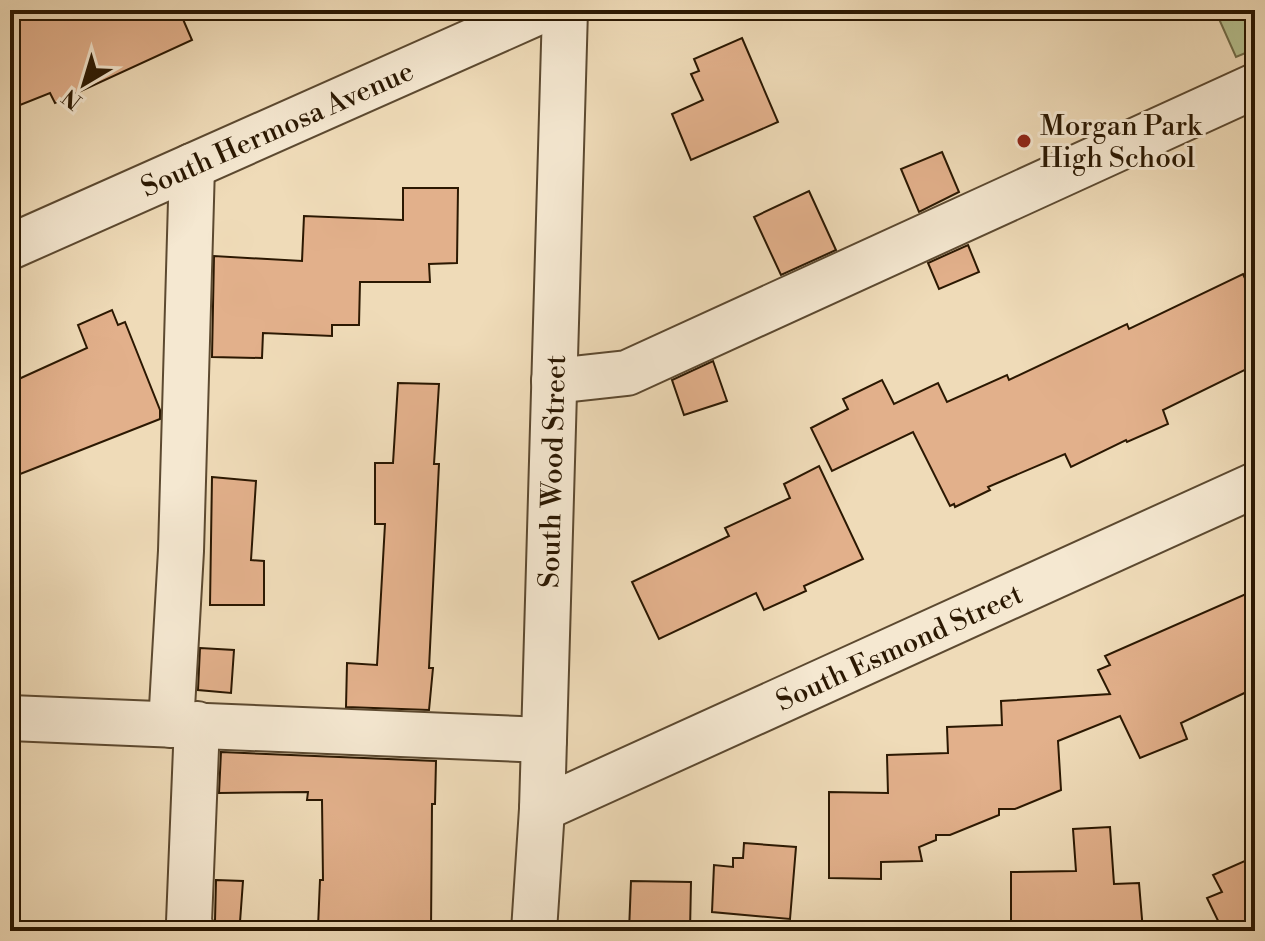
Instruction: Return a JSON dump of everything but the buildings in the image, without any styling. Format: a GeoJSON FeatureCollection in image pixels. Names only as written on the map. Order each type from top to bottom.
{"type":"FeatureCollection","features":[{"type":"Feature","properties":{"kind":"street","name":"South Hermosa Avenue"},"geometry":{"type":"LineString","coordinates":[[10,247],[543,10]]}},
{"type":"Feature","properties":{"kind":"street","name":"South Wood Street"},"geometry":{"type":"LineString","coordinates":[[534,931],[542,809],[565,10]]}},
{"type":"Feature","properties":{"kind":"street"},"geometry":{"type":"LineString","coordinates":[[554,381],[627,373],[1255,86]]}},
{"type":"Feature","properties":{"kind":"street"},"geometry":{"type":"LineString","coordinates":[[192,166],[181,551],[189,922],[192,931]]}},
{"type":"Feature","properties":{"kind":"street","name":"South Esmond Street"},"geometry":{"type":"LineString","coordinates":[[542,809],[1255,485]]}},
{"type":"Feature","properties":{"kind":"street"},"geometry":{"type":"LineString","coordinates":[[10,718],[544,740]]}},
{"type":"Feature","properties":{"kind":"green space"},"geometry":{"type":"Polygon","coordinates":[[[1215,10],[1255,10],[1255,49],[1236,57],[1215,10]]]}},
{"type":"Feature","properties":{"kind":"place","name":"Morgan Park High School"},"geometry":{"type":"Point","coordinates":[1024,141]}}]}
